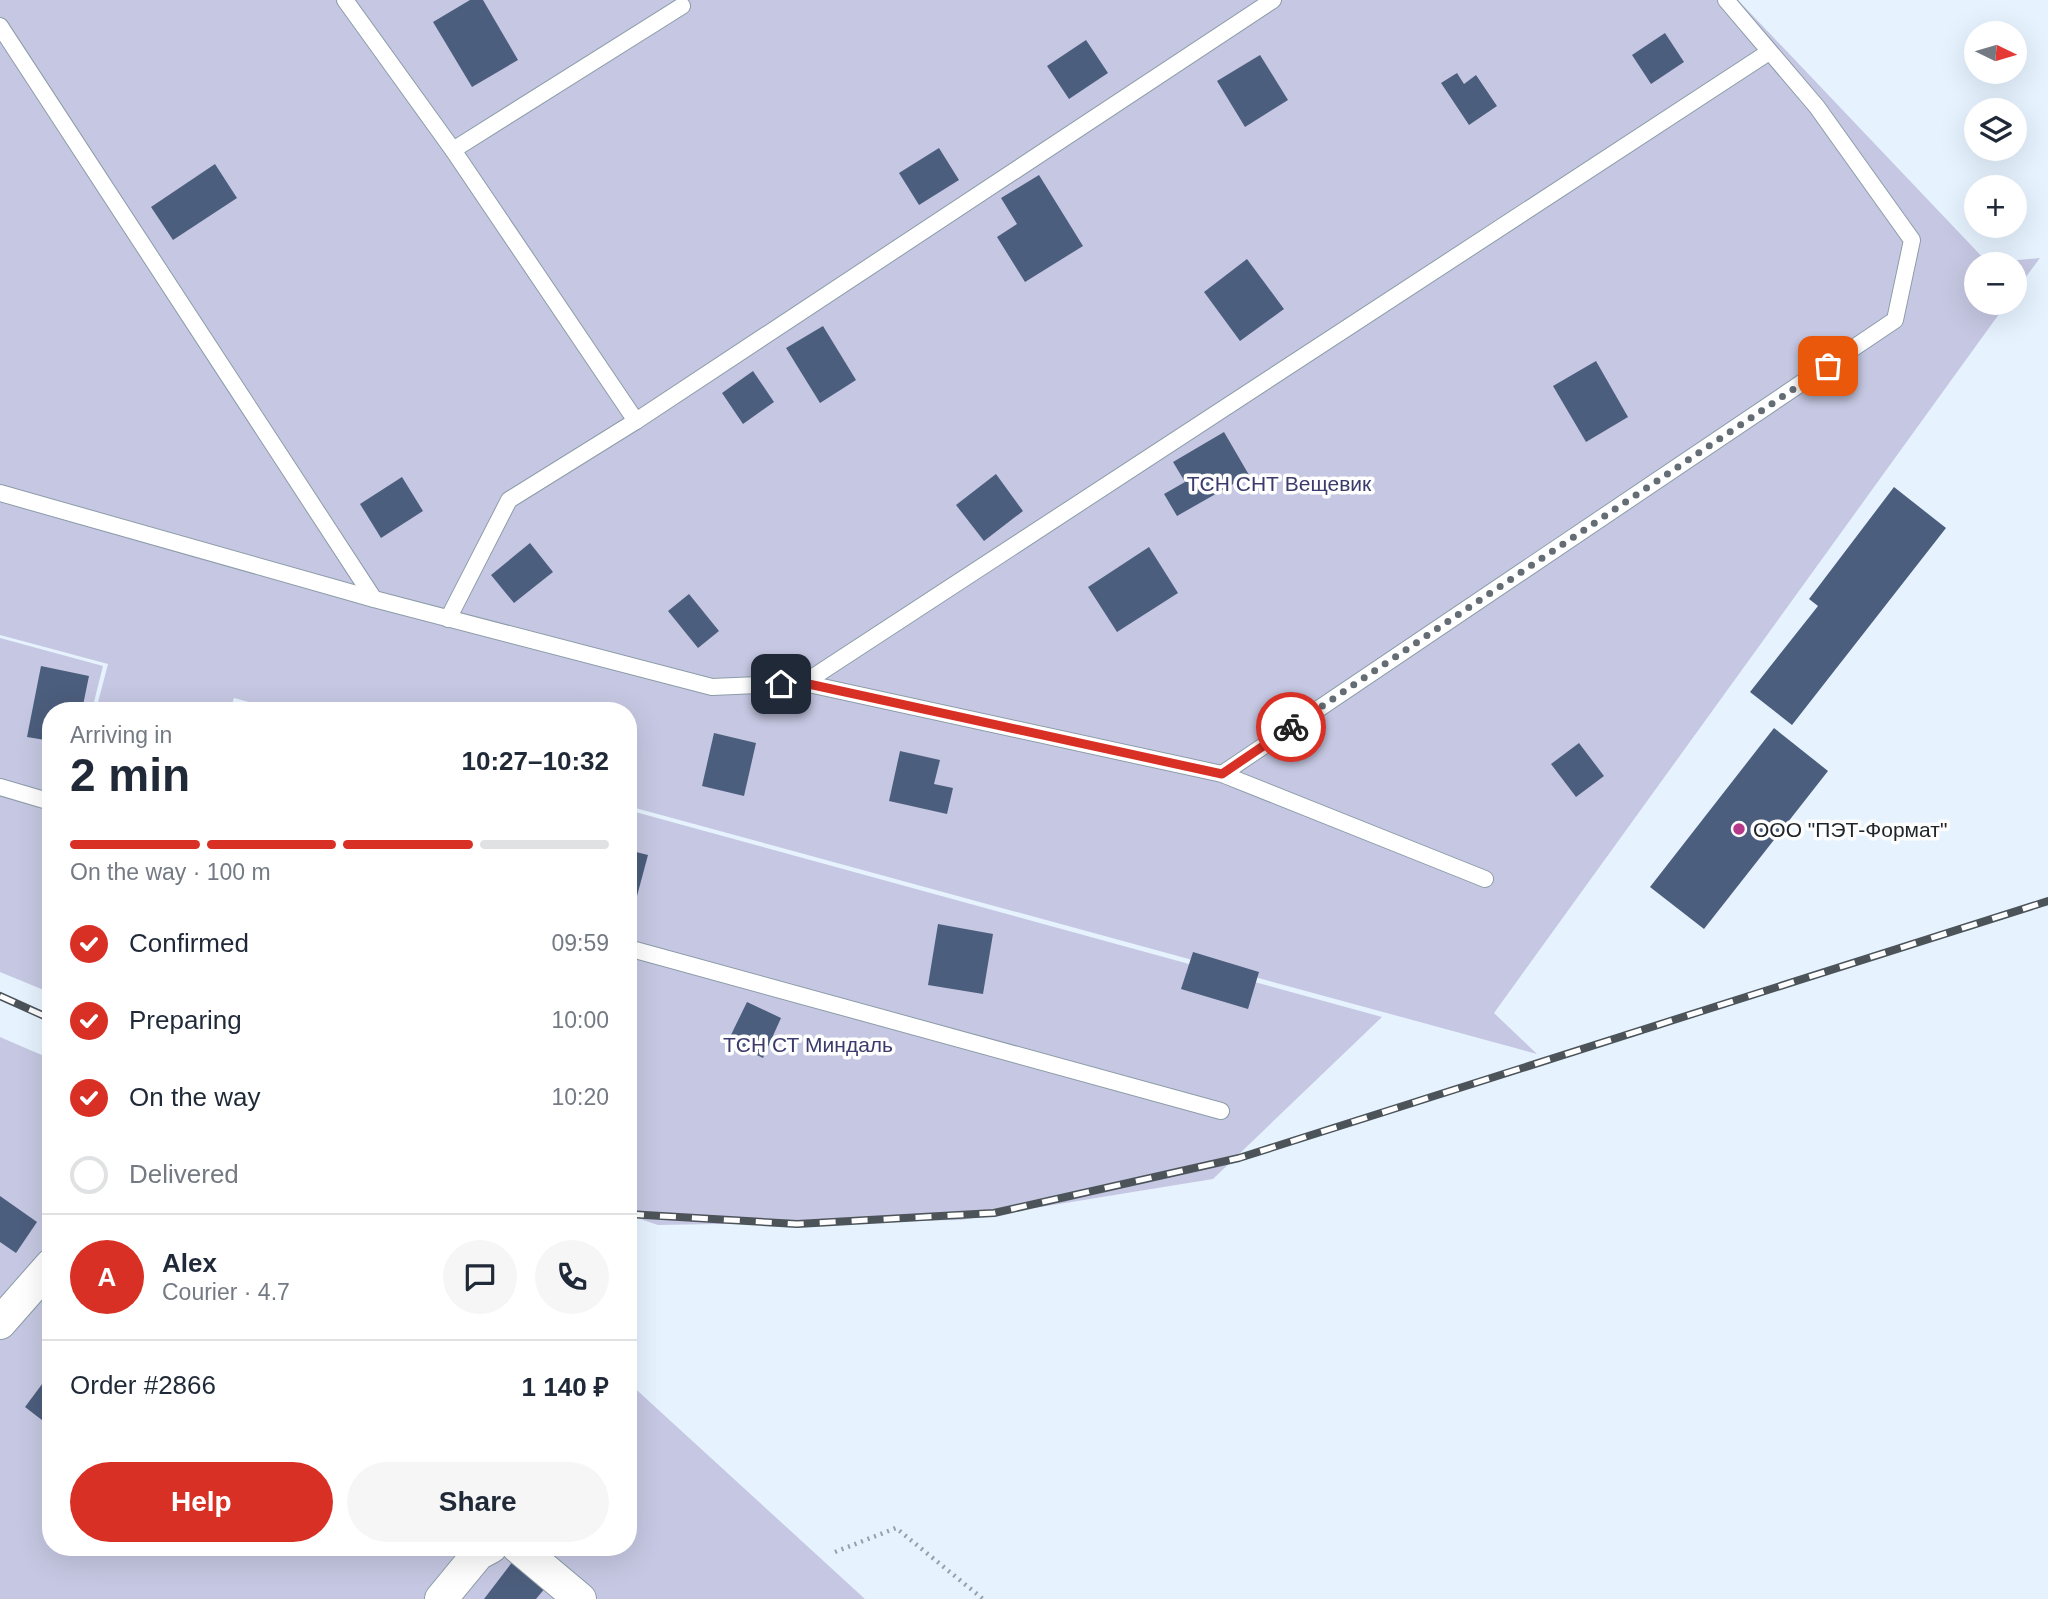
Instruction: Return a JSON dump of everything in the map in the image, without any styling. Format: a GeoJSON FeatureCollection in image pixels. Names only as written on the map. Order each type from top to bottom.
{"type":"FeatureCollection","features":[{"type":"Feature","properties":{"kind":"street"},"geometry":{"type":"LineString","coordinates":[[0,1323],[42,1275]]}},
{"type":"Feature","properties":{"kind":"street"},"geometry":{"type":"LineString","coordinates":[[441,1599],[476,1556]]}},
{"type":"Feature","properties":{"kind":"street"},"geometry":{"type":"LineString","coordinates":[[529,1556],[580,1599]]}},
{"type":"Feature","properties":{"kind":"lane"},"geometry":{"type":"LineString","coordinates":[[345,0],[453,150],[636,421]]}},
{"type":"Feature","properties":{"kind":"lane"},"geometry":{"type":"LineString","coordinates":[[448,619],[509,500],[636,421],[1273,0]]}},
{"type":"Feature","properties":{"kind":"lane"},"geometry":{"type":"LineString","coordinates":[[1222,774],[1895,320],[1912,240],[1817,107],[1726,0]]}},
{"type":"Feature","properties":{"kind":"lane"},"geometry":{"type":"LineString","coordinates":[[453,150],[682,6]]}},
{"type":"Feature","properties":{"kind":"lane"},"geometry":{"type":"LineString","coordinates":[[0,26],[374,599]]}},
{"type":"Feature","properties":{"kind":"lane"},"geometry":{"type":"LineString","coordinates":[[804,683],[1769,52]]}},
{"type":"Feature","properties":{"kind":"lane"},"geometry":{"type":"LineString","coordinates":[[0,493],[374,599],[712,687],[804,683],[1222,774],[1485,879]]}},
{"type":"Feature","properties":{"kind":"lane"},"geometry":{"type":"LineString","coordinates":[[0,788],[42,800]]}},
{"type":"Feature","properties":{"kind":"lane"},"geometry":{"type":"LineString","coordinates":[[637,950],[1222,1111]]}},
{"type":"Feature","properties":{"kind":"path"},"geometry":{"type":"LineString","coordinates":[[835,1552],[896,1528],[983,1599]]}},
{"type":"Feature","properties":{"kind":"green space","name":"ТСН СНТ Вещевик"},"geometry":{"type":"Polygon","coordinates":[[[0,0],[1738,0],[1978,252],[1964,252],[1964,315],[1998,315],[1494,1013],[1537,1054],[637,808],[637,702],[249,702],[234,698],[233,702],[98,702],[108,664],[0,635],[0,0]]]}},
{"type":"Feature","properties":{"kind":"green space","name":"ТСН СНТ Вещевик"},"geometry":{"type":"Polygon","coordinates":[[[2040,258],[2027,276],[2027,259],[2040,258]]]}},
{"type":"Feature","properties":{"kind":"green space"},"geometry":{"type":"Polygon","coordinates":[[[0,638],[103,666],[94,702],[42,702],[42,989],[0,972],[0,638]]]}},
{"type":"Feature","properties":{"kind":"green space","name":"ТСН СТ Миндаль"},"geometry":{"type":"Polygon","coordinates":[[[637,812],[1382,1017],[1213,1179],[961,1220],[658,1225],[637,1218],[637,812]]]}},
{"type":"Feature","properties":{"kind":"green space"},"geometry":{"type":"Polygon","coordinates":[[[0,1037],[42,1055],[42,1256],[0,1305],[0,1037]]]}},
{"type":"Feature","properties":{"kind":"green space"},"geometry":{"type":"Polygon","coordinates":[[[42,1289],[42,1556],[637,1556],[637,1390],[865,1599],[0,1599],[0,1338],[42,1289]]]}},
{"type":"Feature","properties":{"kind":"building"},"geometry":{"type":"Polygon","coordinates":[[[470,0],[483,0],[518,60],[472,87],[433,22],[470,0]]]}},
{"type":"Feature","properties":{"kind":"building"},"geometry":{"type":"Polygon","coordinates":[[[1665,33],[1684,62],[1651,84],[1632,55],[1665,33]]]}},
{"type":"Feature","properties":{"kind":"building"},"geometry":{"type":"Polygon","coordinates":[[[1086,40],[1108,73],[1069,99],[1047,66],[1086,40]]]}},
{"type":"Feature","properties":{"kind":"building"},"geometry":{"type":"Polygon","coordinates":[[[1260,55],[1288,100],[1245,127],[1217,81],[1260,55]]]}},
{"type":"Feature","properties":{"kind":"building"},"geometry":{"type":"Polygon","coordinates":[[[1457,73],[1464,84],[1476,75],[1497,106],[1469,125],[1441,83],[1457,73]]]}},
{"type":"Feature","properties":{"kind":"building"},"geometry":{"type":"Polygon","coordinates":[[[939,148],[959,180],[919,205],[899,173],[939,148]]]}},
{"type":"Feature","properties":{"kind":"building"},"geometry":{"type":"Polygon","coordinates":[[[215,164],[237,198],[173,240],[151,207],[215,164]]]}},
{"type":"Feature","properties":{"kind":"building"},"geometry":{"type":"Polygon","coordinates":[[[1039,175],[1083,246],[1025,282],[997,237],[1017,224],[1001,198],[1039,175]]]}},
{"type":"Feature","properties":{"kind":"building"},"geometry":{"type":"Polygon","coordinates":[[[1247,259],[1284,309],[1240,341],[1204,292],[1247,259]]]}},
{"type":"Feature","properties":{"kind":"building"},"geometry":{"type":"Polygon","coordinates":[[[823,326],[856,380],[820,403],[786,348],[823,326]]]}},
{"type":"Feature","properties":{"kind":"building"},"geometry":{"type":"Polygon","coordinates":[[[1596,361],[1628,417],[1586,442],[1553,386],[1596,361]]]}},
{"type":"Feature","properties":{"kind":"building"},"geometry":{"type":"Polygon","coordinates":[[[753,371],[774,402],[743,424],[722,393],[753,371]]]}},
{"type":"Feature","properties":{"kind":"building"},"geometry":{"type":"Polygon","coordinates":[[[1224,432],[1249,475],[1177,516],[1164,494],[1185,482],[1173,462],[1224,432]]]}},
{"type":"Feature","properties":{"kind":"building"},"geometry":{"type":"Polygon","coordinates":[[[996,474],[1023,511],[984,541],[956,505],[996,474]]]}},
{"type":"Feature","properties":{"kind":"building"},"geometry":{"type":"Polygon","coordinates":[[[402,477],[423,511],[381,538],[360,504],[402,477]]]}},
{"type":"Feature","properties":{"kind":"building"},"geometry":{"type":"Polygon","coordinates":[[[1894,487],[1946,528],[1792,725],[1750,692],[1818,606],[1809,599],[1894,487]]]}},
{"type":"Feature","properties":{"kind":"building"},"geometry":{"type":"Polygon","coordinates":[[[530,543],[553,572],[514,603],[491,575],[530,543]]]}},
{"type":"Feature","properties":{"kind":"building"},"geometry":{"type":"Polygon","coordinates":[[[1149,547],[1178,593],[1117,632],[1088,587],[1149,547]]]}},
{"type":"Feature","properties":{"kind":"building"},"geometry":{"type":"Polygon","coordinates":[[[689,594],[719,631],[698,648],[668,611],[689,594]]]}},
{"type":"Feature","properties":{"kind":"building"},"geometry":{"type":"Polygon","coordinates":[[[41,666],[89,676],[84,702],[42,702],[42,740],[27,737],[41,666]]]}},
{"type":"Feature","properties":{"kind":"building","name":"ООО \"ПЭТ-Формат\""},"geometry":{"type":"Polygon","coordinates":[[[1774,728],[1828,771],[1704,929],[1650,887],[1774,728]]]}},
{"type":"Feature","properties":{"kind":"building"},"geometry":{"type":"Polygon","coordinates":[[[714,733],[756,743],[744,796],[702,786],[714,733]]]}},
{"type":"Feature","properties":{"kind":"building"},"geometry":{"type":"Polygon","coordinates":[[[1579,743],[1604,776],[1576,797],[1551,764],[1579,743]]]}},
{"type":"Feature","properties":{"kind":"building"},"geometry":{"type":"Polygon","coordinates":[[[900,751],[940,760],[934,784],[953,788],[947,814],[889,801],[900,751]]]}},
{"type":"Feature","properties":{"kind":"building"},"geometry":{"type":"Polygon","coordinates":[[[637,852],[648,855],[637,896],[637,852]]]}},
{"type":"Feature","properties":{"kind":"building"},"geometry":{"type":"Polygon","coordinates":[[[938,924],[993,934],[983,994],[928,985],[938,924]]]}},
{"type":"Feature","properties":{"kind":"building"},"geometry":{"type":"Polygon","coordinates":[[[1193,952],[1259,972],[1248,1009],[1181,989],[1193,952]]]}},
{"type":"Feature","properties":{"kind":"building"},"geometry":{"type":"Polygon","coordinates":[[[747,1002],[781,1018],[763,1058],[728,1041],[747,1002]]]}},
{"type":"Feature","properties":{"kind":"building"},"geometry":{"type":"Polygon","coordinates":[[[0,1196],[37,1222],[16,1253],[0,1242],[0,1196]]]}},
{"type":"Feature","properties":{"kind":"building"},"geometry":{"type":"Polygon","coordinates":[[[42,1384],[42,1420],[25,1407],[42,1384]]]}},
{"type":"Feature","properties":{"kind":"building"},"geometry":{"type":"Polygon","coordinates":[[[513,1561],[546,1587],[536,1599],[484,1599],[513,1561]]]}},
{"type":"Feature","properties":{"kind":"railway"},"geometry":{"type":"LineString","coordinates":[[637,1215],[797,1224],[994,1213],[1239,1158],[2048,901]]}},
{"type":"Feature","properties":{"kind":"railway"},"geometry":{"type":"LineString","coordinates":[[0,996],[42,1015]]}},
{"type":"Feature","properties":{"kind":"way so far"},"geometry":{"type":"LineString","coordinates":[[1291,727],[1828,366]]}},
{"type":"Feature","properties":{"kind":"place","name":"ООО \"ПЭТ-Формат\""},"geometry":{"type":"Point","coordinates":[1739,829]}},
{"type":"Feature","properties":{"kind":"route"},"geometry":{"type":"LineString","coordinates":[[781,684],[804,683],[1222,774],[1291,727]]}}]}
